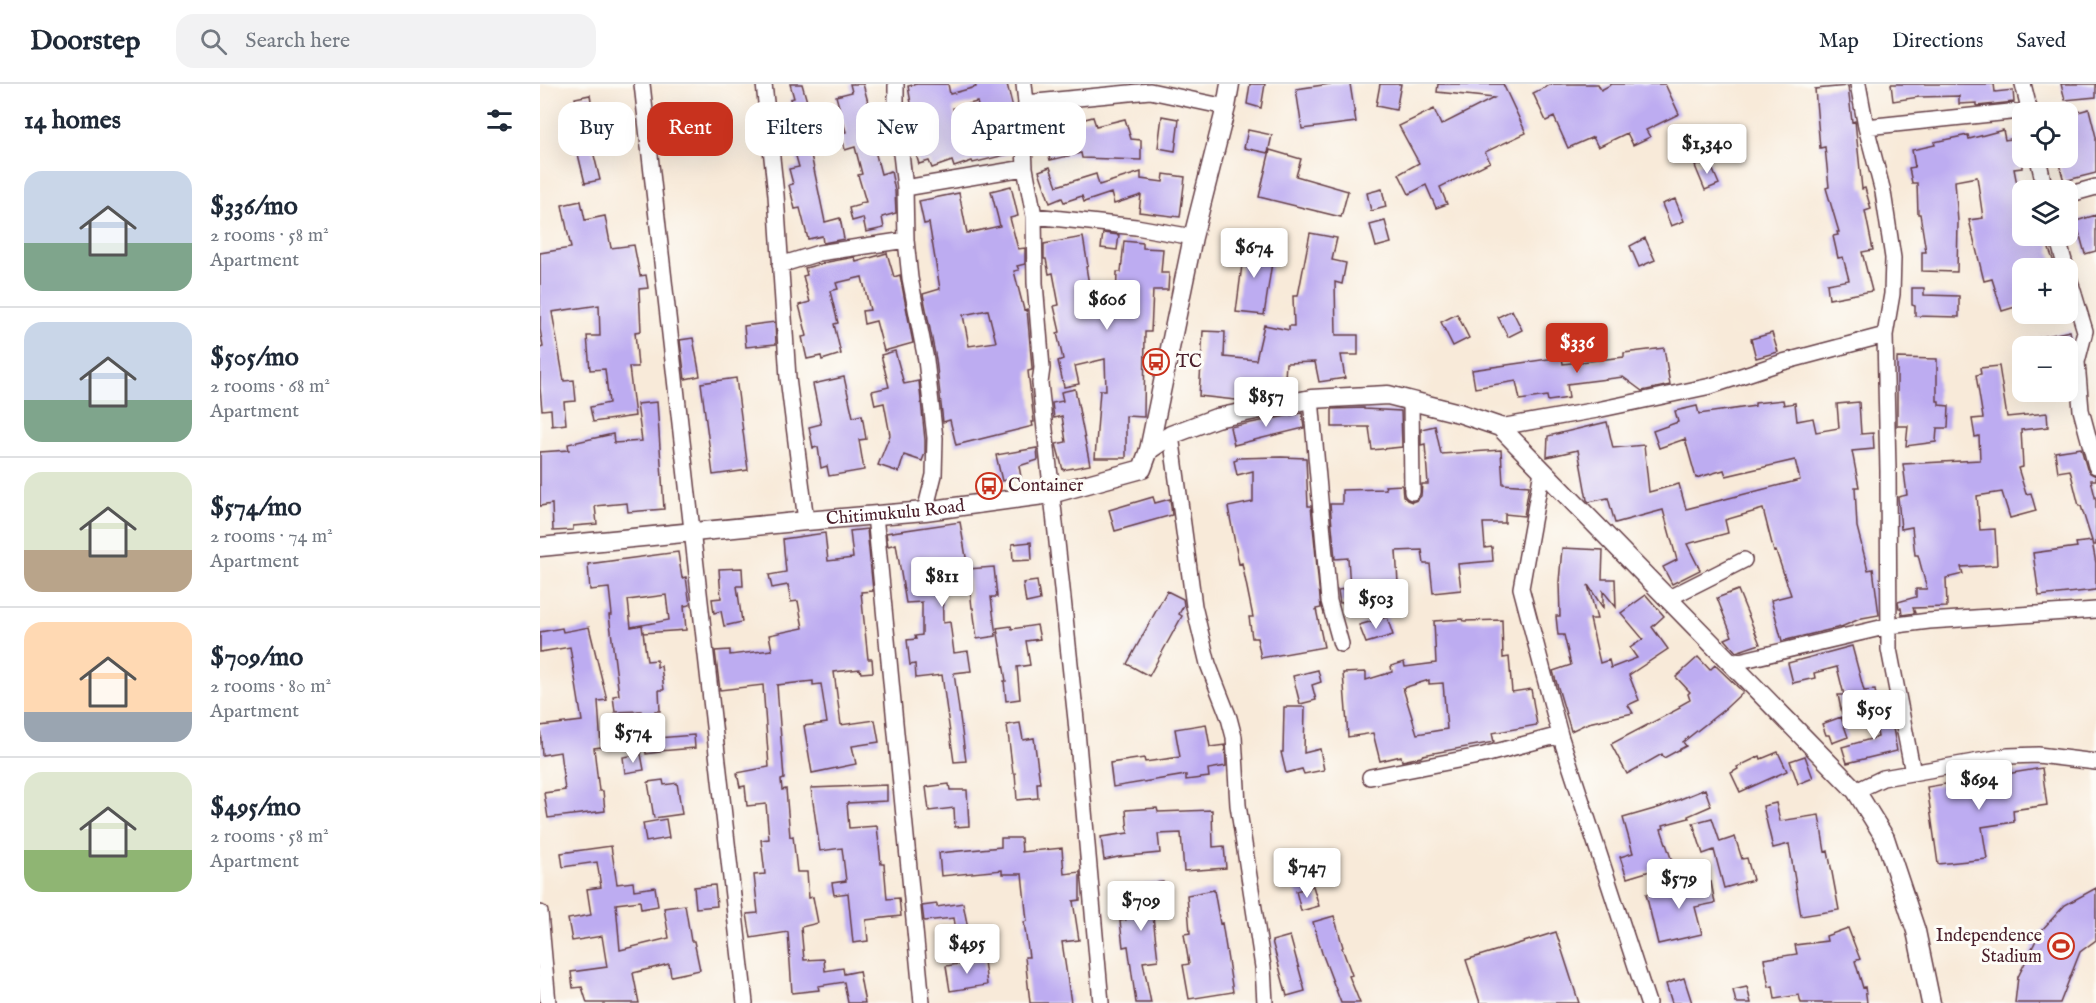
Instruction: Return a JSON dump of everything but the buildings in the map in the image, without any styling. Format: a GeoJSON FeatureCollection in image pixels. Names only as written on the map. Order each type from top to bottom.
{"type":"FeatureCollection","features":[{"type":"Feature","properties":{"kind":"street"},"geometry":{"type":"LineString","coordinates":[[642,84],[745,1003]]}},
{"type":"Feature","properties":{"kind":"street"},"geometry":{"type":"LineString","coordinates":[[764,84],[776,195],[788,378],[806,520]]}},
{"type":"Feature","properties":{"kind":"street"},"geometry":{"type":"LineString","coordinates":[[896,84],[896,111],[905,188],[906,240],[910,278],[926,360],[936,438],[934,475],[925,511]]}},
{"type":"Feature","properties":{"kind":"street"},"geometry":{"type":"LineString","coordinates":[[1024,84],[1026,102]]}},
{"type":"Feature","properties":{"kind":"street","name":"Chitimukulu Road"},"geometry":{"type":"LineString","coordinates":[[540,547],[806,520],[925,511],[1051,494],[1142,469],[1149,450],[1193,237],[1230,84]]}},
{"type":"Feature","properties":{"kind":"street"},"geometry":{"type":"LineString","coordinates":[[1858,84],[1866,127],[1883,192],[1893,258],[1892,294],[1885,335],[1889,649],[1913,773]]}},
{"type":"Feature","properties":{"kind":"street"},"geometry":{"type":"LineString","coordinates":[[2024,84],[2028,102]]}},
{"type":"Feature","properties":{"kind":"street"},"geometry":{"type":"LineString","coordinates":[[1036,102],[1150,91],[1226,107]]}},
{"type":"Feature","properties":{"kind":"street"},"geometry":{"type":"LineString","coordinates":[[1866,127],[2012,113]]}},
{"type":"Feature","properties":{"kind":"street"},"geometry":{"type":"LineString","coordinates":[[1024,156],[1034,216],[1035,283],[1042,368],[1040,383],[1077,732],[1101,1003]]}},
{"type":"Feature","properties":{"kind":"street"},"geometry":{"type":"LineString","coordinates":[[905,188],[1025,168]]}},
{"type":"Feature","properties":{"kind":"street"},"geometry":{"type":"LineString","coordinates":[[2078,192],[2096,188]]}},
{"type":"Feature","properties":{"kind":"street"},"geometry":{"type":"LineString","coordinates":[[1034,216],[1136,227],[1193,237]]}},
{"type":"Feature","properties":{"kind":"street"},"geometry":{"type":"LineString","coordinates":[[780,265],[819,253],[906,240]]}},
{"type":"Feature","properties":{"kind":"street"},"geometry":{"type":"LineString","coordinates":[[2078,307],[2089,345],[2078,362],[2081,410],[2096,466]]}},
{"type":"Feature","properties":{"kind":"street"},"geometry":{"type":"LineString","coordinates":[[1500,427],[1597,410],[1711,386],[1783,362],[1885,335]]}},
{"type":"Feature","properties":{"kind":"street"},"geometry":{"type":"LineString","coordinates":[[1149,450],[1172,435],[1216,418],[1311,399],[1388,395],[1459,413],[1500,427],[1856,791],[1885,838],[1916,931],[1931,1003]]}},
{"type":"Feature","properties":{"kind":"street"},"geometry":{"type":"LineString","coordinates":[[1311,399],[1329,601],[1341,644]]}},
{"type":"Feature","properties":{"kind":"street"},"geometry":{"type":"LineString","coordinates":[[1410,401],[1412,492]]}},
{"type":"Feature","properties":{"kind":"street"},"geometry":{"type":"LineString","coordinates":[[1172,435],[1194,606],[1208,664],[1234,737],[1238,805],[1263,968],[1264,1003]]}},
{"type":"Feature","properties":{"kind":"street"},"geometry":{"type":"LineString","coordinates":[[1542,471],[1521,588],[1560,735],[1648,1003]]}},
{"type":"Feature","properties":{"kind":"street"},"geometry":{"type":"LineString","coordinates":[[875,515],[922,1003]]}},
{"type":"Feature","properties":{"kind":"street"},"geometry":{"type":"LineString","coordinates":[[1667,599],[1744,560]]}},
{"type":"Feature","properties":{"kind":"street"},"geometry":{"type":"LineString","coordinates":[[1731,663],[1889,626],[1929,621],[2096,610]]}},
{"type":"Feature","properties":{"kind":"street"},"geometry":{"type":"LineString","coordinates":[[1370,777],[1484,754],[1560,735]]}},
{"type":"Feature","properties":{"kind":"street"},"geometry":{"type":"LineString","coordinates":[[1856,791],[1883,778],[2008,756],[2038,755],[2096,762]]}},
{"type":"Feature","properties":{"kind":"street"},"geometry":{"type":"LineString","coordinates":[[540,913],[548,1003]]}},
{"type":"Feature","properties":{"kind":"place","name":"TC"},"geometry":{"type":"Point","coordinates":[1156,362]}},
{"type":"Feature","properties":{"kind":"place","name":"Container"},"geometry":{"type":"Point","coordinates":[989,486]}},
{"type":"Feature","properties":{"kind":"place","name":"Independence Stadium"},"geometry":{"type":"Point","coordinates":[2061,946]}}]}
